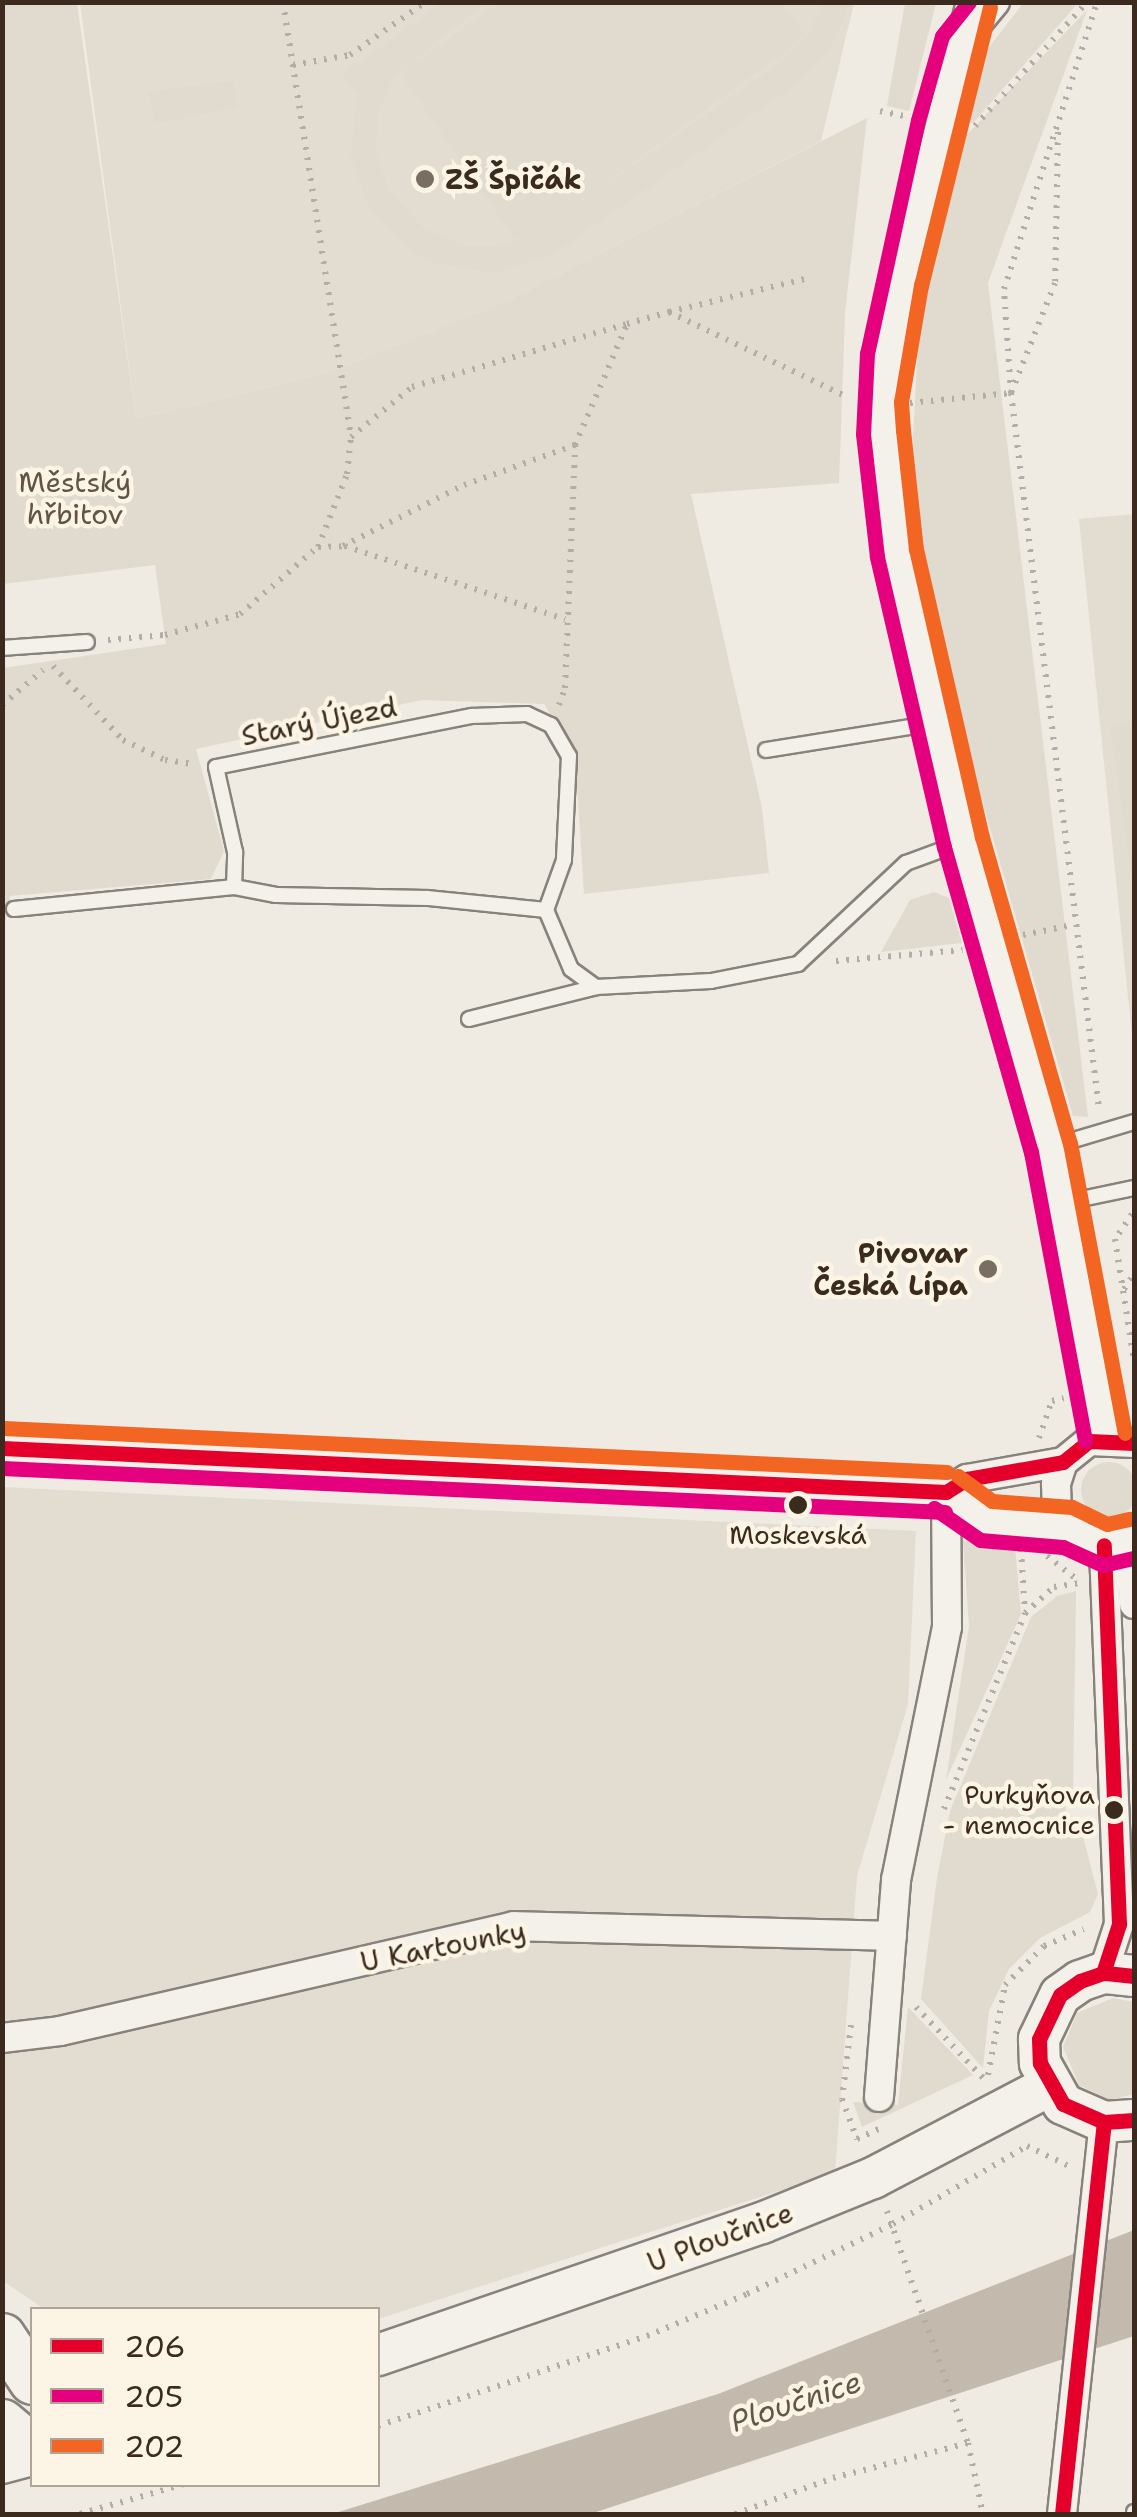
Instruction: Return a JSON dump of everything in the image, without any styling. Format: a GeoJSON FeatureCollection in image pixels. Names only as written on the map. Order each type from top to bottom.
{"type":"FeatureCollection","features":[{"type":"Feature","properties":{"kind":"main road"},"geometry":{"type":"LineString","coordinates":[[1119,1975],[1070,1988],[1046,2015],[1039,2039],[1048,2086],[1082,2116],[1119,2121]]}},
{"type":"Feature","properties":{"kind":"main road","name":"U Ploučnice"},"geometry":{"type":"LineString","coordinates":[[380,2354],[762,2223],[872,2178],[1048,2086]]}},
{"type":"Feature","properties":{"kind":"main road"},"geometry":{"type":"LineString","coordinates":[[2,2318],[30,2329]]}},
{"type":"Feature","properties":{"kind":"main road"},"geometry":{"type":"LineString","coordinates":[[2,2336],[30,2378]]}},
{"type":"Feature","properties":{"kind":"main road"},"geometry":{"type":"LineString","coordinates":[[2,2422],[30,2445]]}},
{"type":"Feature","properties":{"kind":"main road"},"geometry":{"type":"LineString","coordinates":[[2,2463],[30,2456]]}},
{"type":"Feature","properties":{"kind":"street"},"geometry":{"type":"LineString","coordinates":[[971,2],[901,281],[881,401],[896,552],[963,842],[1050,1147],[1106,1437]]}},
{"type":"Feature","properties":{"kind":"street"},"geometry":{"type":"LineString","coordinates":[[961,43],[996,2]]}},
{"type":"Feature","properties":{"kind":"street"},"geometry":{"type":"LineString","coordinates":[[1069,1527],[1057,1507],[1063,1462],[1074,1450],[1106,1437],[1134,1443]]}},
{"type":"Feature","properties":{"kind":"street"},"geometry":{"type":"LineString","coordinates":[[2,1448],[946,1492],[985,1521],[1069,1527],[1123,1541]]}},
{"type":"Feature","properties":{"kind":"street"},"geometry":{"type":"LineString","coordinates":[[946,1492],[967,1478],[1063,1462]]}},
{"type":"Feature","properties":{"kind":"street"},"geometry":{"type":"LineString","coordinates":[[879,2096],[896,1880],[946,1627],[946,1492]]}},
{"type":"Feature","properties":{"kind":"street"},"geometry":{"type":"LineString","coordinates":[[1123,1541],[1134,1604]]}},
{"type":"Feature","properties":{"kind":"street"},"geometry":{"type":"LineString","coordinates":[[1119,1975],[1123,1541]]}},
{"type":"Feature","properties":{"kind":"street","name":"U Kartounky"},"geometry":{"type":"LineString","coordinates":[[2,2038],[60,2031],[514,1926],[892,1936]]}},
{"type":"Feature","properties":{"kind":"street"},"geometry":{"type":"LineString","coordinates":[[1062,2514],[1097,2184],[1119,2121]]}},
{"type":"Feature","properties":{"kind":"lane"},"geometry":{"type":"LineString","coordinates":[[2,648],[86,642]]}},
{"type":"Feature","properties":{"kind":"lane","name":"Starý Újezd"},"geometry":{"type":"LineString","coordinates":[[234,887],[235,852],[216,767],[472,716],[528,714],[551,725]]}},
{"type":"Feature","properties":{"kind":"lane"},"geometry":{"type":"LineString","coordinates":[[766,750],[935,723]]}},
{"type":"Feature","properties":{"kind":"lane"},"geometry":{"type":"LineString","coordinates":[[551,725],[569,756],[564,860],[546,910],[571,969],[596,987]]}},
{"type":"Feature","properties":{"kind":"lane"},"geometry":{"type":"LineString","coordinates":[[469,1020],[596,987],[711,980],[798,964],[906,863],[963,842]]}},
{"type":"Feature","properties":{"kind":"lane"},"geometry":{"type":"LineString","coordinates":[[14,909],[234,887],[276,895],[427,898],[546,910]]}},
{"type":"Feature","properties":{"kind":"lane"},"geometry":{"type":"LineString","coordinates":[[1050,1147],[1134,1122]]}},
{"type":"Feature","properties":{"kind":"lane"},"geometry":{"type":"LineString","coordinates":[[1062,1203],[1134,1188]]}},
{"type":"Feature","properties":{"kind":"path"},"geometry":{"type":"LineString","coordinates":[[86,642],[165,635],[240,614],[318,547],[347,474],[351,437],[283,2]]}},
{"type":"Feature","properties":{"kind":"path"},"geometry":{"type":"LineString","coordinates":[[294,66],[350,55],[424,2]]}},
{"type":"Feature","properties":{"kind":"path"},"geometry":{"type":"LineString","coordinates":[[975,126],[1087,2]]}},
{"type":"Feature","properties":{"kind":"path"},"geometry":{"type":"LineString","coordinates":[[1098,2],[1004,289],[1011,394],[1072,926],[1098,1110],[1116,1104]]}},
{"type":"Feature","properties":{"kind":"path"},"geometry":{"type":"LineString","coordinates":[[880,110],[908,117]]}},
{"type":"Feature","properties":{"kind":"path"},"geometry":{"type":"LineString","coordinates":[[1011,394],[1054,283],[1058,132]]}},
{"type":"Feature","properties":{"kind":"path"},"geometry":{"type":"LineString","coordinates":[[351,437],[412,387],[670,312],[808,278]]}},
{"type":"Feature","properties":{"kind":"path"},"geometry":{"type":"LineString","coordinates":[[670,312],[844,395]]}},
{"type":"Feature","properties":{"kind":"path"},"geometry":{"type":"LineString","coordinates":[[551,725],[565,688],[575,445],[628,324]]}},
{"type":"Feature","properties":{"kind":"path"},"geometry":{"type":"LineString","coordinates":[[910,403],[1011,394]]}},
{"type":"Feature","properties":{"kind":"path"},"geometry":{"type":"LineString","coordinates":[[344,546],[464,485],[575,445]]}},
{"type":"Feature","properties":{"kind":"path"},"geometry":{"type":"LineString","coordinates":[[318,547],[344,546],[565,620]]}},
{"type":"Feature","properties":{"kind":"path"},"geometry":{"type":"LineString","coordinates":[[48,646],[51,663],[123,740],[165,760],[216,767]]}},
{"type":"Feature","properties":{"kind":"path"},"geometry":{"type":"LineString","coordinates":[[2,705],[51,663]]}},
{"type":"Feature","properties":{"kind":"path"},"geometry":{"type":"LineString","coordinates":[[1023,936],[1072,926]]}},
{"type":"Feature","properties":{"kind":"path"},"geometry":{"type":"LineString","coordinates":[[798,964],[964,950]]}},
{"type":"Feature","properties":{"kind":"path"},"geometry":{"type":"LineString","coordinates":[[1134,1213],[1115,1240],[1134,1361]]}},
{"type":"Feature","properties":{"kind":"path"},"geometry":{"type":"LineString","coordinates":[[1123,1290],[1134,1274]]}},
{"type":"Feature","properties":{"kind":"path"},"geometry":{"type":"LineString","coordinates":[[1027,1444],[1039,1439],[1052,1418],[1052,1402],[1064,1398]]}},
{"type":"Feature","properties":{"kind":"path"},"geometry":{"type":"LineString","coordinates":[[1020,1537],[1026,1613]]}},
{"type":"Feature","properties":{"kind":"path"},"geometry":{"type":"LineString","coordinates":[[940,1829],[1026,1613],[1054,1587],[1080,1582]]}},
{"type":"Feature","properties":{"kind":"path"},"geometry":{"type":"LineString","coordinates":[[912,2003],[984,2078]]}},
{"type":"Feature","properties":{"kind":"path"},"geometry":{"type":"LineString","coordinates":[[380,2425],[648,2336],[893,2224],[1027,2146]]}},
{"type":"Feature","properties":{"kind":"path"},"geometry":{"type":"LineString","coordinates":[[893,2224],[968,2442],[983,2514]]}},
{"type":"Feature","properties":{"kind":"path"},"geometry":{"type":"LineString","coordinates":[[735,2514],[834,2478],[968,2442]]}},
{"type":"Feature","properties":{"kind":"path"},"geometry":{"type":"LineString","coordinates":[[80,2514],[174,2487]]}},
{"type":"Feature","properties":{"kind":"shaded area","name":"ZŠ Špičák"},"geometry":{"type":"Polygon","coordinates":[[[80,3],[854,3],[821,141],[511,299],[327,373],[136,419],[80,3]]]}},
{"type":"Feature","properties":{"kind":"shaded area"},"geometry":{"type":"Polygon","coordinates":[[[1134,514],[1134,1055],[1079,519],[1134,514]]]}},
{"type":"Feature","properties":{"kind":"shaded area"},"geometry":{"type":"Polygon","coordinates":[[[3,1487],[916,1531],[908,1704],[857,1876],[835,2173],[380,2318],[380,2307],[41,2307],[3,2281],[3,1487]]]}},
{"type":"Feature","properties":{"kind":"green space"},"geometry":{"type":"Polygon","coordinates":[[[443,2],[486,3],[395,75],[378,112],[376,154],[390,192],[423,228],[467,246],[492,247],[531,236],[515,239],[400,73],[499,3],[782,3],[806,37],[823,3],[849,3],[835,41],[793,86],[552,255],[493,273],[435,263],[408,249],[368,205],[351,157],[357,96],[342,75],[443,2]],[[806,37],[534,235],[777,65],[806,37]]]}},
{"type":"Feature","properties":{"kind":"green space"},"geometry":{"type":"Polygon","coordinates":[[[1024,2],[1078,3],[973,123],[966,122],[987,50],[1024,2]]]}},
{"type":"Feature","properties":{"kind":"green space","name":"Městský hřbitov"},"geometry":{"type":"Polygon","coordinates":[[[3,3],[77,3],[136,419],[327,373],[511,299],[867,118],[845,313],[839,483],[691,494],[762,808],[769,873],[584,894],[575,754],[544,704],[422,700],[196,749],[224,851],[211,879],[10,896],[3,934],[3,668],[166,644],[155,565],[3,584],[3,3]]]}},
{"type":"Feature","properties":{"kind":"green space"},"geometry":{"type":"Polygon","coordinates":[[[905,3],[936,3],[909,111],[887,106],[905,3]]]}},
{"type":"Feature","properties":{"kind":"green space"},"geometry":{"type":"Polygon","coordinates":[[[1087,10],[988,283],[1088,1117],[1073,1116],[924,599],[910,495],[921,289],[954,148],[1087,10]]]}},
{"type":"Feature","properties":{"kind":"green space"},"geometry":{"type":"Polygon","coordinates":[[[233,81],[238,107],[155,124],[148,92],[233,81]]]}},
{"type":"Feature","properties":{"kind":"green space"},"geometry":{"type":"Polygon","coordinates":[[[1134,721],[1134,893],[1110,726],[1134,721]]]}},
{"type":"Feature","properties":{"kind":"green space"},"geometry":{"type":"Polygon","coordinates":[[[934,892],[949,898],[962,943],[881,952],[910,900],[934,892]]]}},
{"type":"Feature","properties":{"kind":"green space"},"geometry":{"type":"Polygon","coordinates":[[[1109,1462],[1129,1470],[1137,1490],[1129,1510],[1109,1518],[1089,1510],[1081,1490],[1089,1470],[1109,1462]]]}},
{"type":"Feature","properties":{"kind":"green space"},"geometry":{"type":"Polygon","coordinates":[[[963,1541],[1015,1546],[1021,1614],[946,1780],[969,1626],[963,1541]]]}},
{"type":"Feature","properties":{"kind":"green space"},"geometry":{"type":"Polygon","coordinates":[[[1076,1591],[1073,1794],[1064,1797],[1068,1829],[1081,1829],[1098,1894],[1090,1912],[1040,1938],[1009,1969],[989,2011],[983,2068],[921,1999],[950,1811],[1031,1617],[1057,1596],[1076,1591]]]}},
{"type":"Feature","properties":{"kind":"green space"},"geometry":{"type":"Polygon","coordinates":[[[1113,1998],[1134,2002],[1134,2094],[1110,2100],[1079,2085],[1063,2047],[1077,2013],[1113,1998]]]}},
{"type":"Feature","properties":{"kind":"green space"},"geometry":{"type":"Polygon","coordinates":[[[908,2007],[973,2075],[862,2127],[853,2102],[898,2105],[908,2007]]]}},
{"type":"Feature","properties":{"kind":"water","name":"Ploučnice"},"geometry":{"type":"Polygon","coordinates":[[[1134,2230],[1134,2336],[590,2514],[332,2514],[718,2394],[1134,2230]]]}},
{"type":"Feature","properties":{"kind":"transit line","name":"205"},"geometry":{"type":"LineString","coordinates":[[969,2],[942,36],[918,120],[867,353],[863,434],[877,557],[944,847],[1031,1152],[1085,1441]]}},
{"type":"Feature","properties":{"kind":"transit line","name":"202"},"geometry":{"type":"LineString","coordinates":[[990,7],[921,285],[901,402],[903,430],[916,549],[982,837],[1070,1143],[1125,1433]]}},
{"type":"Feature","properties":{"kind":"transit line","name":"202"},"geometry":{"type":"LineString","coordinates":[[3,1428],[947,1472]]}},
{"type":"Feature","properties":{"kind":"transit line","name":"206"},"geometry":{"type":"LineString","coordinates":[[946,1492],[967,1479],[1063,1462],[1089,1441],[1134,1443]]}},
{"type":"Feature","properties":{"kind":"transit line","name":"206"},"geometry":{"type":"LineString","coordinates":[[2,1448],[946,1492]]}},
{"type":"Feature","properties":{"kind":"transit line","name":"205"},"geometry":{"type":"LineString","coordinates":[[2,1468],[945,1512]]}},
{"type":"Feature","properties":{"kind":"transit line","name":"202"},"geometry":{"type":"LineString","coordinates":[[958,1476],[992,1501],[1072,1507],[1107,1524],[1129,1519]]}},
{"type":"Feature","properties":{"kind":"transit line","name":"205"},"geometry":{"type":"LineString","coordinates":[[934,1508],[980,1540],[1063,1547],[1103,1565],[1134,1558]]}},
{"type":"Feature","properties":{"kind":"transit line","name":"206"},"geometry":{"type":"LineString","coordinates":[[1103,1973],[1119,1924],[1104,1545]]}},
{"type":"Feature","properties":{"kind":"transit line","name":"206"},"geometry":{"type":"LineString","coordinates":[[1134,1976],[1103,1973],[1080,1981],[1060,1995],[1039,2039],[1040,2063],[1063,2104],[1104,2122],[1134,2120]]}},
{"type":"Feature","properties":{"kind":"transit line","name":"206"},"geometry":{"type":"LineString","coordinates":[[1062,2514],[1104,2122]]}},
{"type":"Feature","properties":{"kind":"place","name":"ZŠ Špičák"},"geometry":{"type":"Point","coordinates":[425,179]}},
{"type":"Feature","properties":{"kind":"place","name":"Pivovar Česká Lípa"},"geometry":{"type":"Point","coordinates":[988,1269]}},
{"type":"Feature","properties":{"kind":"place","name":"Moskevská"},"geometry":{"type":"Point","coordinates":[798,1505]}},
{"type":"Feature","properties":{"kind":"place","name":"Purkyňova - nemocnice"},"geometry":{"type":"Point","coordinates":[1114,1810]}}]}
